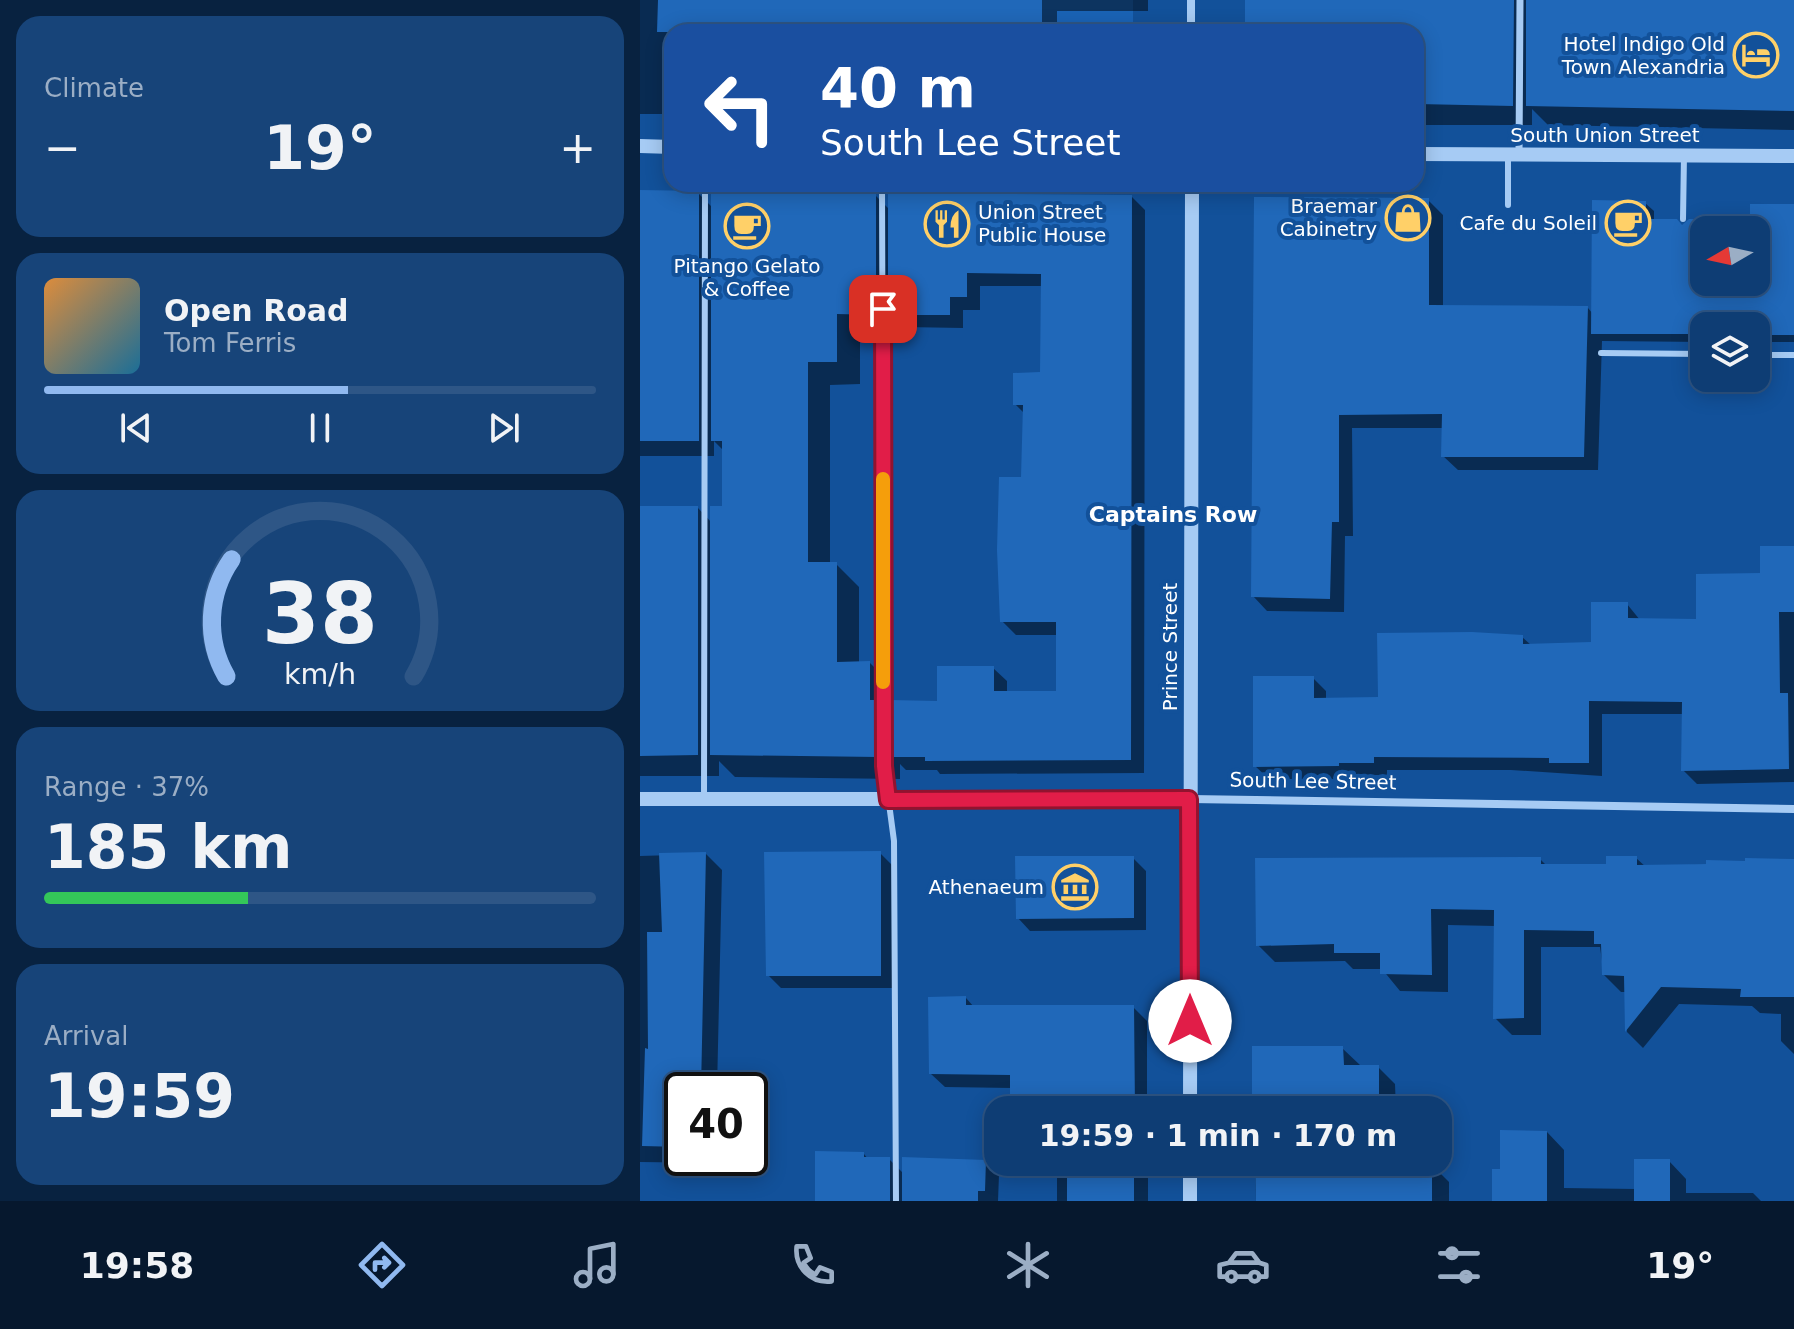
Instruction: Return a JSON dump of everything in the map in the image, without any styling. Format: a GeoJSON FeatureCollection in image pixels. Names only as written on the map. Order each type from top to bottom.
{"type":"FeatureCollection","features":[{"type":"Feature","properties":{"kind":"street"},"geometry":{"type":"LineString","coordinates":[[1191,0],[1191,24]]}},
{"type":"Feature","properties":{"kind":"street"},"geometry":{"type":"LineString","coordinates":[[1513,154],[1520,0]]}},
{"type":"Feature","properties":{"kind":"street"},"geometry":{"type":"LineString","coordinates":[[640,146],[664,147]]}},
{"type":"Feature","properties":{"kind":"street","name":"South Union Street"},"geometry":{"type":"LineString","coordinates":[[1424,154],[1794,156]]}},
{"type":"Feature","properties":{"kind":"street","name":"Prince Street"},"geometry":{"type":"LineString","coordinates":[[1190,1096],[1192,192]]}},
{"type":"Feature","properties":{"kind":"street","name":"South Lee Street"},"geometry":{"type":"LineString","coordinates":[[640,799],[1189,799],[1794,809]]}},
{"type":"Feature","properties":{"kind":"street"},"geometry":{"type":"LineString","coordinates":[[1190,1176],[1190,1201]]}},
{"type":"Feature","properties":{"kind":"lane"},"geometry":{"type":"LineString","coordinates":[[1508,205],[1513,154]]}},
{"type":"Feature","properties":{"kind":"lane"},"geometry":{"type":"LineString","coordinates":[[1683,219],[1684,155]]}},
{"type":"Feature","properties":{"kind":"lane"},"geometry":{"type":"LineString","coordinates":[[704,799],[705,192]]}},
{"type":"Feature","properties":{"kind":"lane"},"geometry":{"type":"LineString","coordinates":[[882,192],[884,766],[894,841],[896,1201]]}},
{"type":"Feature","properties":{"kind":"lane"},"geometry":{"type":"LineString","coordinates":[[1601,353],[1690,354]]}},
{"type":"Feature","properties":{"kind":"lane"},"geometry":{"type":"LineString","coordinates":[[1770,355],[1794,355]]}},
{"type":"Feature","properties":{"kind":"shaded area"},"geometry":{"type":"Polygon","coordinates":[[[1042,0],[1133,0],[1133,24],[1042,24],[1042,0]]]}},
{"type":"Feature","properties":{"kind":"building"},"geometry":{"type":"Polygon","coordinates":[[[658,0],[1042,0],[1042,24],[664,24],[664,32],[657,32],[658,0]]]}},
{"type":"Feature","properties":{"kind":"building"},"geometry":{"type":"Polygon","coordinates":[[[1245,0],[1514,0],[1513,106],[1424,104],[1424,24],[1245,24],[1245,0]]]}},
{"type":"Feature","properties":{"kind":"building"},"geometry":{"type":"Polygon","coordinates":[[[1526,0],[1794,0],[1794,111],[1526,106],[1526,0]]]}},
{"type":"Feature","properties":{"kind":"building"},"geometry":{"type":"Polygon","coordinates":[[[640,190],[699,192],[699,441],[640,441],[640,190]]]}},
{"type":"Feature","properties":{"kind":"building"},"geometry":{"type":"Polygon","coordinates":[[[711,192],[876,193],[876,315],[837,314],[837,362],[808,362],[808,562],[837,562],[837,662],[870,661],[870,700],[878,700],[878,757],[710,755],[710,506],[722,506],[722,441],[711,441],[711,192]]]}},
{"type":"Feature","properties":{"kind":"building"},"geometry":{"type":"Polygon","coordinates":[[[888,193],[1132,195],[1131,760],[925,761],[925,757],[890,757],[890,700],[937,701],[937,666],[994,666],[994,691],[1056,691],[1056,622],[1000,622],[997,550],[999,477],[1021,477],[1023,405],[1013,405],[1013,373],[1040,372],[1041,274],[967,273],[967,297],[950,297],[950,315],[888,315],[888,193]]]}},
{"type":"Feature","properties":{"kind":"building"},"geometry":{"type":"Polygon","coordinates":[[[1254,197],[1429,198],[1429,305],[1588,306],[1584,457],[1441,457],[1442,414],[1339,415],[1339,522],[1332,522],[1330,599],[1251,597],[1254,197]]]}},
{"type":"Feature","properties":{"kind":"building"},"geometry":{"type":"Polygon","coordinates":[[[1592,200],[1646,201],[1646,219],[1677,219],[1682,225],[1690,219],[1690,296],[1770,296],[1770,216],[1750,216],[1750,204],[1794,204],[1794,335],[1770,335],[1770,312],[1690,312],[1690,334],[1591,334],[1592,200]]]}},
{"type":"Feature","properties":{"kind":"building"},"geometry":{"type":"Polygon","coordinates":[[[640,506],[698,506],[698,755],[640,756],[640,506]]]}},
{"type":"Feature","properties":{"kind":"building"},"geometry":{"type":"Polygon","coordinates":[[[1760,546],[1794,546],[1794,612],[1779,612],[1780,693],[1788,693],[1789,769],[1681,771],[1682,702],[1589,701],[1589,763],[1549,763],[1549,758],[1374,757],[1374,763],[1339,763],[1339,766],[1253,767],[1253,676],[1314,676],[1314,698],[1378,697],[1377,633],[1472,632],[1523,635],[1523,644],[1591,642],[1591,602],[1628,602],[1628,618],[1696,619],[1696,574],[1760,573],[1760,546]]]}},
{"type":"Feature","properties":{"kind":"building"},"geometry":{"type":"Polygon","coordinates":[[[881,851],[881,976],[766,976],[764,852],[881,851]]]}},
{"type":"Feature","properties":{"kind":"building"},"geometry":{"type":"Polygon","coordinates":[[[706,852],[701,1072],[664,1072],[664,1147],[642,1146],[645,1048],[648,1049],[647,932],[662,932],[659,853],[706,852]]]}},
{"type":"Feature","properties":{"kind":"building","name":"Athenaeum"},"geometry":{"type":"Polygon","coordinates":[[[1015,856],[1134,856],[1134,918],[1016,919],[1015,856]]]}},
{"type":"Feature","properties":{"kind":"building"},"geometry":{"type":"Polygon","coordinates":[[[1606,856],[1637,856],[1637,865],[1706,864],[1706,860],[1745,861],[1745,858],[1794,859],[1794,997],[1740,997],[1741,989],[1661,987],[1625,1032],[1624,976],[1602,975],[1601,944],[1594,944],[1594,931],[1524,930],[1524,1018],[1493,1019],[1494,910],[1431,909],[1432,975],[1380,974],[1380,953],[1334,953],[1334,944],[1256,946],[1255,858],[1541,857],[1541,864],[1606,864],[1606,856]]]}},
{"type":"Feature","properties":{"kind":"building"},"geometry":{"type":"Polygon","coordinates":[[[966,996],[966,1005],[1134,1005],[1135,1096],[1010,1096],[1010,1075],[929,1074],[928,997],[966,996]]]}},
{"type":"Feature","properties":{"kind":"building"},"geometry":{"type":"Polygon","coordinates":[[[1252,1046],[1343,1046],[1344,1065],[1379,1065],[1379,1096],[1252,1096],[1252,1046]]]}},
{"type":"Feature","properties":{"kind":"building"},"geometry":{"type":"Polygon","coordinates":[[[1500,1130],[1547,1131],[1547,1201],[1492,1201],[1492,1169],[1500,1169],[1500,1130]]]}},
{"type":"Feature","properties":{"kind":"building"},"geometry":{"type":"Polygon","coordinates":[[[815,1151],[864,1152],[864,1157],[890,1157],[890,1201],[815,1201],[815,1151]]]}},
{"type":"Feature","properties":{"kind":"building"},"geometry":{"type":"Polygon","coordinates":[[[902,1157],[984,1160],[985,1191],[978,1191],[978,1201],[902,1201],[902,1157]]]}},
{"type":"Feature","properties":{"kind":"building"},"geometry":{"type":"Polygon","coordinates":[[[1634,1159],[1670,1159],[1670,1201],[1634,1201],[1634,1159]]]}},
{"type":"Feature","properties":{"kind":"building"},"geometry":{"type":"Polygon","coordinates":[[[1067,1176],[1134,1176],[1134,1201],[1067,1201],[1067,1176]]]}},
{"type":"Feature","properties":{"kind":"building"},"geometry":{"type":"Polygon","coordinates":[[[1255,1176],[1432,1176],[1432,1201],[1256,1201],[1255,1176]]]}},
{"type":"Feature","properties":{"kind":"slow traffic"},"geometry":{"type":"LineString","coordinates":[[883,479],[883,682]]}},
{"type":"Feature","properties":{"kind":"place","name":"Hotel Indigo Old Town Alexandria"},"geometry":{"type":"Point","coordinates":[1756,55]}},
{"type":"Feature","properties":{"kind":"place","name":"Braemar Cabinetry"},"geometry":{"type":"Point","coordinates":[1408,218]}},
{"type":"Feature","properties":{"kind":"place","name":"Cafe du Soleil"},"geometry":{"type":"Point","coordinates":[1628,223]}},
{"type":"Feature","properties":{"kind":"place","name":"Union Street Public House"},"geometry":{"type":"Point","coordinates":[947,224]}},
{"type":"Feature","properties":{"kind":"place","name":"Pitango Gelato & Coffee"},"geometry":{"type":"Point","coordinates":[747,226]}},
{"type":"Feature","properties":{"kind":"place","name":"Athenaeum"},"geometry":{"type":"Point","coordinates":[1075,887]}},
{"type":"Feature","properties":{"kind":"district","name":"Captains Row"},"geometry":{"type":"Point","coordinates":[1173,514]}},
{"type":"Feature","properties":{"kind":"route"},"geometry":{"type":"LineString","coordinates":[[883,309],[884,766],[888,800],[1189,799],[1190,1021]]}}]}
